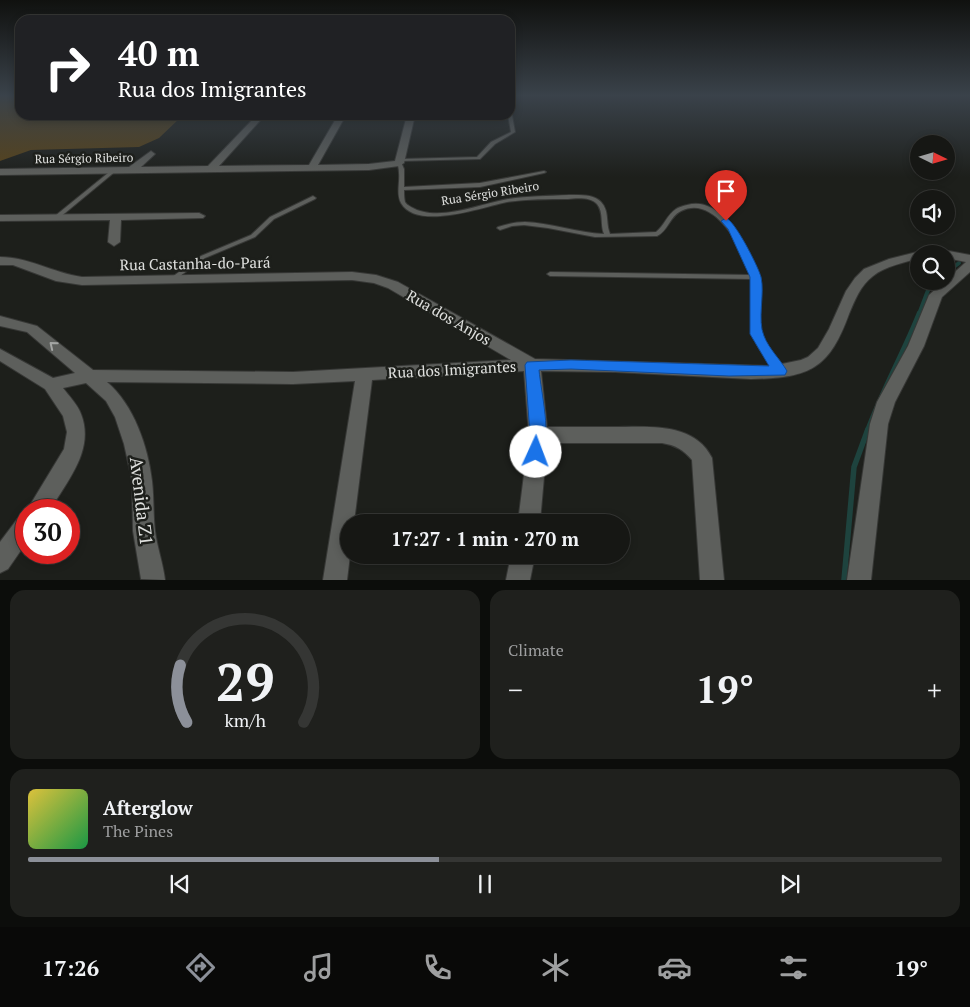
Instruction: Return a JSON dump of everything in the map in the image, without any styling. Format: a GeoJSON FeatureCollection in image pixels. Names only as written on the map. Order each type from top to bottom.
{"type":"FeatureCollection","features":[{"type":"Feature","properties":{"kind":"street"},"geometry":{"type":"LineString","coordinates":[[211,168],[253,123]]}},
{"type":"Feature","properties":{"kind":"street"},"geometry":{"type":"LineString","coordinates":[[312,168],[337,123]]}},
{"type":"Feature","properties":{"kind":"street"},"geometry":{"type":"LineString","coordinates":[[400,162],[400,154],[409,123]]}},
{"type":"Feature","properties":{"kind":"street"},"geometry":{"type":"LineString","coordinates":[[132,170],[151,154]]}},
{"type":"Feature","properties":{"kind":"street","name":"Rua Sérgio Ribeiro"},"geometry":{"type":"LineString","coordinates":[[0,172],[369,167],[400,162]]}},
{"type":"Feature","properties":{"kind":"street"},"geometry":{"type":"LineString","coordinates":[[0,218],[199,216]]}},
{"type":"Feature","properties":{"kind":"street"},"geometry":{"type":"LineString","coordinates":[[114,242],[116,217]]}},
{"type":"Feature","properties":{"kind":"street","name":"Rua dos Imigrantes"},"geometry":{"type":"LineString","coordinates":[[955,256],[970,259]]}},
{"type":"Feature","properties":{"kind":"street","name":"Rua dos Imigrantes"},"geometry":{"type":"LineString","coordinates":[[50,385],[90,376],[294,378],[571,364],[729,371],[781,371],[812,362],[823,354],[830,344],[858,284],[868,273],[880,266],[910,257]]}},
{"type":"Feature","properties":{"kind":"street","name":"Rua Castanha-do-Pará"},"geometry":{"type":"LineString","coordinates":[[0,261],[14,261],[61,278],[82,281],[352,276],[376,279],[393,285]]}},
{"type":"Feature","properties":{"kind":"street"},"geometry":{"type":"LineString","coordinates":[[859,580],[859,568],[879,424],[886,402],[916,346],[936,295],[970,265]]}},
{"type":"Feature","properties":{"kind":"street","name":"Rua dos Anjos"},"geometry":{"type":"LineString","coordinates":[[393,285],[532,365]]}},
{"type":"Feature","properties":{"kind":"street","name":"Avenida Z1"},"geometry":{"type":"LineString","coordinates":[[0,321],[32,329],[112,396],[124,417],[134,444],[142,480],[144,531],[153,579]]}},
{"type":"Feature","properties":{"kind":"street"},"geometry":{"type":"LineString","coordinates":[[0,354],[50,385],[72,414],[76,432],[74,451],[45,499]]}},
{"type":"Feature","properties":{"kind":"street"},"geometry":{"type":"LineString","coordinates":[[530,514],[538,435],[532,365]]}},
{"type":"Feature","properties":{"kind":"street"},"geometry":{"type":"LineString","coordinates":[[335,580],[365,374]]}},
{"type":"Feature","properties":{"kind":"street"},"geometry":{"type":"LineString","coordinates":[[538,435],[662,434],[678,438],[698,451],[702,458],[712,580]]}},
{"type":"Feature","properties":{"kind":"street"},"geometry":{"type":"LineString","coordinates":[[0,561],[15,541]]}},
{"type":"Feature","properties":{"kind":"street"},"geometry":{"type":"LineString","coordinates":[[518,580],[521,564]]}},
{"type":"Feature","properties":{"kind":"lane"},"geometry":{"type":"LineString","coordinates":[[400,162],[478,158],[493,143],[512,132],[511,123]]}},
{"type":"Feature","properties":{"kind":"lane","name":"Rua Sérgio Ribeiro"},"geometry":{"type":"LineString","coordinates":[[400,162],[404,176],[400,194],[405,205],[420,213],[454,212],[522,199],[574,197],[592,199],[602,207],[605,231],[608,235]]}},
{"type":"Feature","properties":{"kind":"lane"},"geometry":{"type":"LineString","coordinates":[[57,217],[115,170]]}},
{"type":"Feature","properties":{"kind":"lane"},"geometry":{"type":"LineString","coordinates":[[402,189],[480,186],[544,172]]}},
{"type":"Feature","properties":{"kind":"lane"},"geometry":{"type":"LineString","coordinates":[[171,280],[203,257],[253,236],[272,218],[313,198]]}},
{"type":"Feature","properties":{"kind":"lane"},"geometry":{"type":"LineString","coordinates":[[500,228],[513,224],[545,226],[593,235],[658,234],[676,210],[687,207],[703,208],[720,215],[732,229],[755,277],[756,334],[769,356],[781,371]]}},
{"type":"Feature","properties":{"kind":"lane"},"geometry":{"type":"LineString","coordinates":[[550,274],[755,277]]}},
{"type":"Feature","properties":{"kind":"shaded area"},"geometry":{"type":"Polygon","coordinates":[[[0,123],[175,123],[159,138],[139,147],[31,150],[0,161],[0,123]]]}},
{"type":"Feature","properties":{"kind":"waterway"},"geometry":{"type":"LineString","coordinates":[[955,266],[959,263]]}},
{"type":"Feature","properties":{"kind":"waterway"},"geometry":{"type":"LineString","coordinates":[[919,314],[928,290]]}},
{"type":"Feature","properties":{"kind":"waterway"},"geometry":{"type":"LineString","coordinates":[[867,431],[919,313]]}},
{"type":"Feature","properties":{"kind":"waterway"},"geometry":{"type":"LineString","coordinates":[[844,580],[854,467],[868,429]]}},
{"type":"Feature","properties":{"kind":"route"},"geometry":{"type":"LineString","coordinates":[[536,452],[538,435],[532,365],[571,364],[729,371],[781,371],[762,346],[756,334],[757,293],[755,277],[751,265],[726,221]]}}]}
